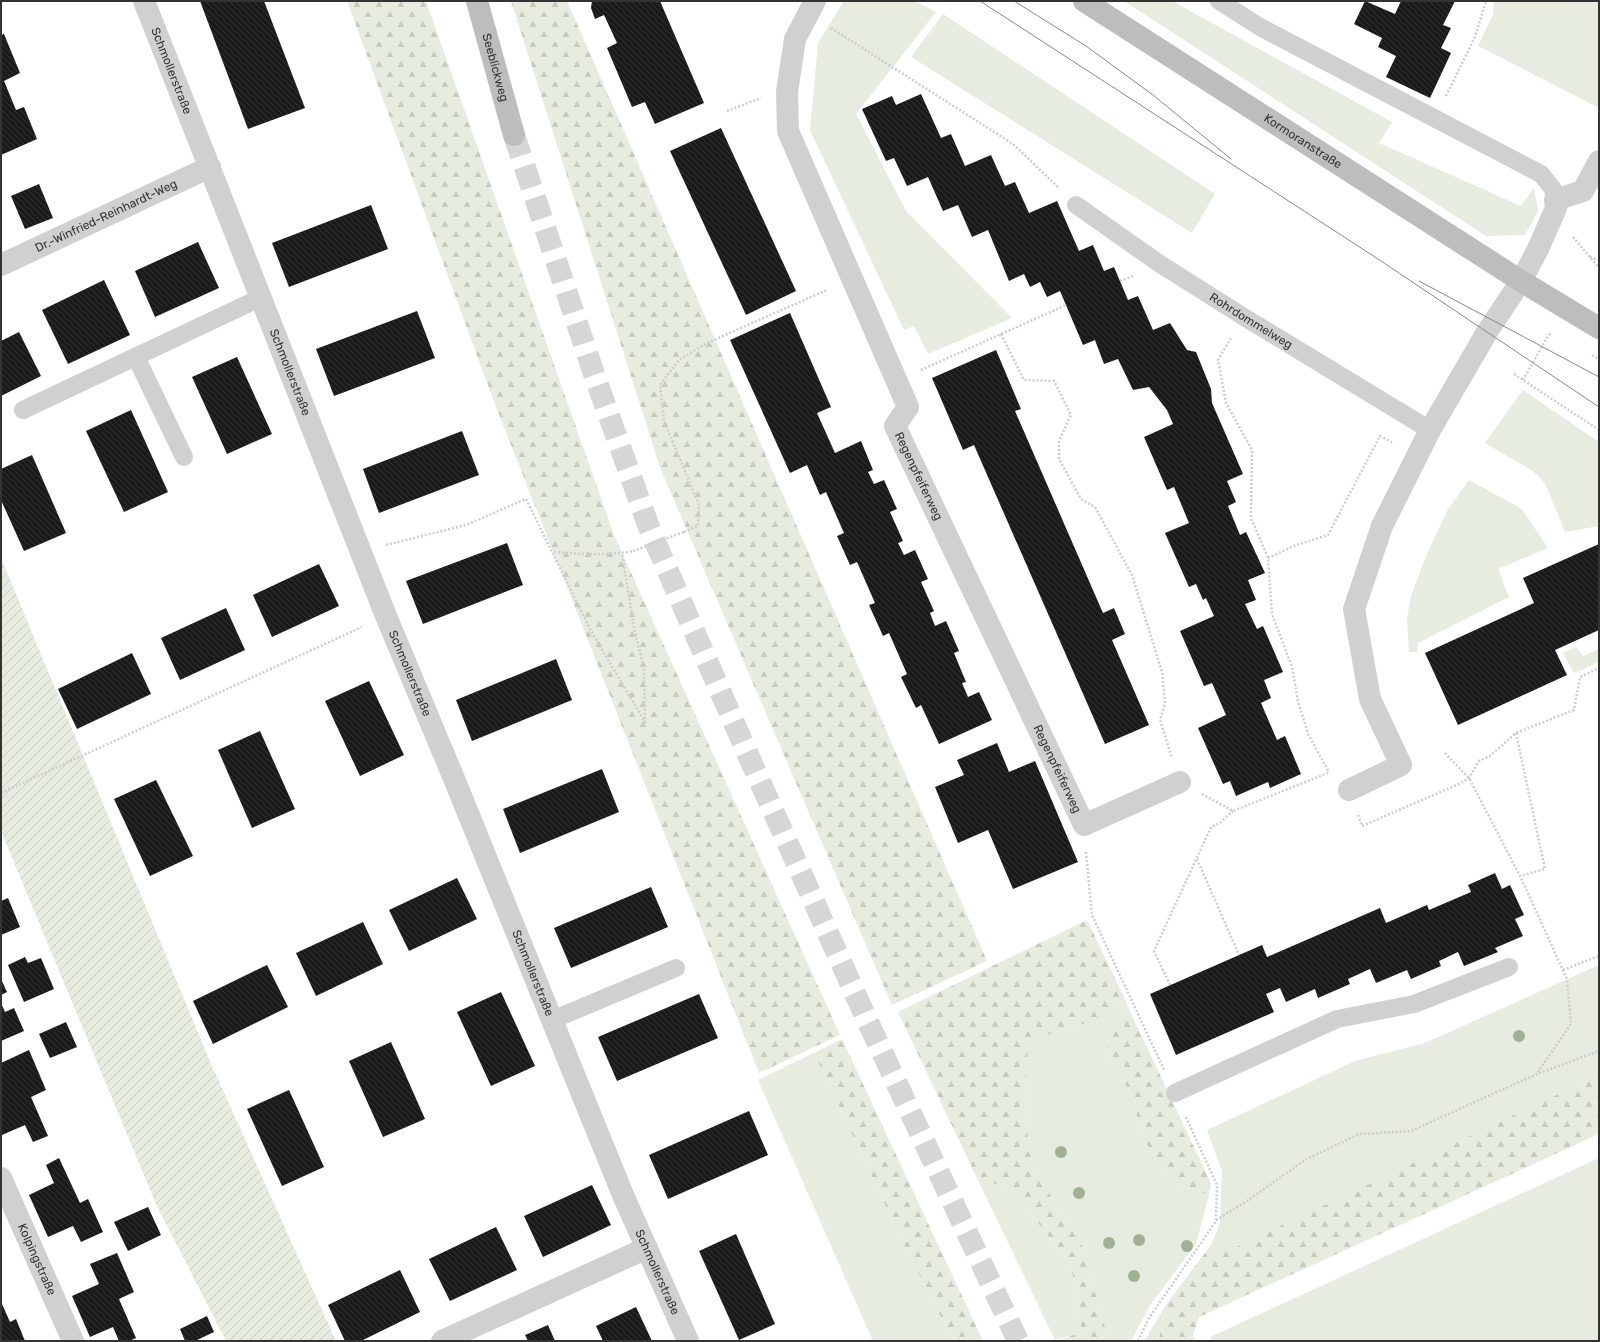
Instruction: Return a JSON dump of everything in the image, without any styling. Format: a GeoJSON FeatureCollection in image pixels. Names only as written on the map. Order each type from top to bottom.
{"type":"FeatureCollection","features":[{"type":"Feature","properties":{"kind":"street","name":"Schmollerstraße"},"geometry":{"type":"LineString","coordinates":[[144,1],[360,552],[623,1195],[688,1341]]}},
{"type":"Feature","properties":{"kind":"street","name":"Seeblickweg"},"geometry":{"type":"LineString","coordinates":[[477,1],[514,135]]}},
{"type":"Feature","properties":{"kind":"street","name":"Regenpfeiferweg"},"geometry":{"type":"LineString","coordinates":[[814,1],[795,39],[787,92],[788,131],[908,408],[895,426],[1084,825],[1180,782]]}},
{"type":"Feature","properties":{"kind":"street","name":"Kormoranstraße"},"geometry":{"type":"LineString","coordinates":[[1084,1],[1521,281],[1599,328]]}},
{"type":"Feature","properties":{"kind":"street"},"geometry":{"type":"LineString","coordinates":[[1349,790],[1401,765],[1370,699],[1354,609],[1382,526],[1421,425],[1521,281],[1538,249],[1556,208],[1555,200],[1583,191],[1599,161]]}},
{"type":"Feature","properties":{"kind":"street","name":"Dr.-Winfried-Reinhardt-Weg"},"geometry":{"type":"LineString","coordinates":[[1,265],[210,167]]}},
{"type":"Feature","properties":{"kind":"street","name":"Kolpingstraße"},"geometry":{"type":"LineString","coordinates":[[1,1178],[73,1341]]}},
{"type":"Feature","properties":{"kind":"street"},"geometry":{"type":"LineString","coordinates":[[442,1341],[647,1248]]}},
{"type":"Feature","properties":{"kind":"lane"},"geometry":{"type":"LineString","coordinates":[[1219,1],[1260,27],[1540,174],[1553,189],[1555,200]]}},
{"type":"Feature","properties":{"kind":"lane","name":"Rohrdommelweg"},"geometry":{"type":"LineString","coordinates":[[1076,205],[1160,264],[1421,425]]}},
{"type":"Feature","properties":{"kind":"lane"},"geometry":{"type":"LineString","coordinates":[[23,410],[260,298]]}},
{"type":"Feature","properties":{"kind":"lane"},"geometry":{"type":"LineString","coordinates":[[136,357],[184,457]]}},
{"type":"Feature","properties":{"kind":"lane"},"geometry":{"type":"LineString","coordinates":[[1175,1093],[1337,1019],[1414,1004],[1509,967]]}},
{"type":"Feature","properties":{"kind":"lane"},"geometry":{"type":"LineString","coordinates":[[552,1020],[676,968]]}},
{"type":"Feature","properties":{"kind":"path"},"geometry":{"type":"LineString","coordinates":[[1435,118],[1475,37],[1486,1]]}},
{"type":"Feature","properties":{"kind":"path"},"geometry":{"type":"LineString","coordinates":[[830,26],[1013,144],[1076,205]]}},
{"type":"Feature","properties":{"kind":"path"},"geometry":{"type":"LineString","coordinates":[[728,111],[767,95],[787,92]]}},
{"type":"Feature","properties":{"kind":"path"},"geometry":{"type":"LineString","coordinates":[[1573,237],[1599,268]]}},
{"type":"Feature","properties":{"kind":"path"},"geometry":{"type":"LineString","coordinates":[[1590,257],[1599,260]]}},
{"type":"Feature","properties":{"kind":"path"},"geometry":{"type":"LineString","coordinates":[[553,552],[582,554],[622,553],[633,551],[698,526],[699,505],[664,421],[660,385],[679,360],[707,343],[851,279]]}},
{"type":"Feature","properties":{"kind":"path"},"geometry":{"type":"LineString","coordinates":[[897,380],[1066,305]]}},
{"type":"Feature","properties":{"kind":"path"},"geometry":{"type":"LineString","coordinates":[[1001,334],[1024,380],[1054,381],[1071,415],[1059,441],[1059,459],[1081,499],[1095,507],[1132,575],[1162,672],[1165,703],[1160,720],[1180,782]]}},
{"type":"Feature","properties":{"kind":"path"},"geometry":{"type":"LineString","coordinates":[[1523,380],[1548,336]]}},
{"type":"Feature","properties":{"kind":"path"},"geometry":{"type":"LineString","coordinates":[[1218,360],[1226,403],[1252,450],[1251,518],[1268,558],[1272,614],[1292,667],[1298,700],[1308,734],[1329,772],[1349,790],[1362,826],[1469,778],[1479,761],[1490,756],[1516,733],[1574,710],[1580,677],[1599,668]]}},
{"type":"Feature","properties":{"kind":"path"},"geometry":{"type":"LineString","coordinates":[[1514,374],[1599,430]]}},
{"type":"Feature","properties":{"kind":"path"},"geometry":{"type":"LineString","coordinates":[[1268,558],[1296,545],[1328,534],[1380,436],[1399,446],[1421,425]]}},
{"type":"Feature","properties":{"kind":"path"},"geometry":{"type":"LineString","coordinates":[[360,552],[466,525],[526,499],[592,633],[645,722],[644,669],[634,628],[622,553]]}},
{"type":"Feature","properties":{"kind":"path"},"geometry":{"type":"LineString","coordinates":[[1,793],[386,616]]}},
{"type":"Feature","properties":{"kind":"path"},"geometry":{"type":"LineString","coordinates":[[1516,733],[1545,869],[1520,876]]}},
{"type":"Feature","properties":{"kind":"path"},"geometry":{"type":"LineString","coordinates":[[1445,753],[1469,778],[1520,876],[1567,979],[1571,1024],[1537,1074]]}},
{"type":"Feature","properties":{"kind":"path"},"geometry":{"type":"LineString","coordinates":[[1170,985],[1154,952],[1212,827],[1220,823],[1233,811],[1329,772]]}},
{"type":"Feature","properties":{"kind":"path"},"geometry":{"type":"LineString","coordinates":[[1220,804],[1233,811]]}},
{"type":"Feature","properties":{"kind":"path"},"geometry":{"type":"LineString","coordinates":[[1197,859],[1239,955]]}},
{"type":"Feature","properties":{"kind":"path"},"geometry":{"type":"LineString","coordinates":[[1563,970],[1599,956]]}},
{"type":"Feature","properties":{"kind":"path"},"geometry":{"type":"LineString","coordinates":[[1216,1221],[1305,1160],[1359,1134],[1411,1131],[1537,1074],[1599,1051]]}},
{"type":"Feature","properties":{"kind":"green space"},"geometry":{"type":"Polygon","coordinates":[[[347,1],[426,1],[614,535],[840,1035],[759,1073],[496,407],[347,1]]]}},
{"type":"Feature","properties":{"kind":"green space"},"geometry":{"type":"Polygon","coordinates":[[[511,1],[567,1],[987,961],[892,1005],[661,470],[511,1]]]}},
{"type":"Feature","properties":{"kind":"green space"},"geometry":{"type":"Polygon","coordinates":[[[844,1],[915,1],[936,12],[856,114],[906,211],[1012,318],[928,354],[914,326],[904,330],[810,130],[818,43],[844,1]]]}},
{"type":"Feature","properties":{"kind":"green space"},"geometry":{"type":"Polygon","coordinates":[[[1124,1],[1172,1],[1392,122],[1379,143],[1521,206],[1534,188],[1538,211],[1525,235],[1486,236],[1124,1]]]}},
{"type":"Feature","properties":{"kind":"green space"},"geometry":{"type":"Polygon","coordinates":[[[1494,1],[1599,1],[1599,108],[1478,46],[1493,14],[1494,1]]]}},
{"type":"Feature","properties":{"kind":"green space"},"geometry":{"type":"Polygon","coordinates":[[[943,14],[1215,194],[1192,233],[911,57],[943,14]]]}},
{"type":"Feature","properties":{"kind":"green space"},"geometry":{"type":"Polygon","coordinates":[[[1523,390],[1599,442],[1599,526],[1565,532],[1545,483],[1533,471],[1485,443],[1523,390]]]}},
{"type":"Feature","properties":{"kind":"green space"},"geometry":{"type":"Polygon","coordinates":[[[1469,480],[1522,509],[1548,548],[1498,569],[1509,597],[1418,643],[1417,652],[1409,652],[1407,618],[1411,596],[1426,556],[1447,511],[1469,480]]]}},
{"type":"Feature","properties":{"kind":"green space"},"geometry":{"type":"Polygon","coordinates":[[[1,558],[211,1064],[336,1341],[226,1341],[156,1204],[1,831],[1,558]]]}},
{"type":"Feature","properties":{"kind":"green space"},"geometry":{"type":"Polygon","coordinates":[[[1576,647],[1583,656],[1599,649],[1599,662],[1574,673],[1563,653],[1576,647]]]}},
{"type":"Feature","properties":{"kind":"green space"},"geometry":{"type":"Polygon","coordinates":[[[1087,920],[1124,997],[1105,1020],[1077,1025],[1050,1034],[1028,1050],[1024,1111],[1033,1170],[1080,1239],[1109,1341],[1056,1341],[1082,1332],[1071,1265],[1012,1190],[977,1178],[898,1012],[1087,920]]]}},
{"type":"Feature","properties":{"kind":"green space"},"geometry":{"type":"Polygon","coordinates":[[[1599,965],[1599,1075],[1218,1256],[1211,1245],[1220,1223],[1222,1171],[1207,1130],[1355,1061],[1425,1043],[1599,965]]]}},
{"type":"Feature","properties":{"kind":"green space"},"geometry":{"type":"Polygon","coordinates":[[[1124,997],[1128,1007],[1105,1050],[1107,1060],[1122,1079],[1135,1101],[1139,1132],[1171,1182],[1209,1195],[1196,1244],[1150,1305],[1131,1341],[1109,1341],[1080,1239],[1033,1170],[1024,1111],[1028,1050],[1050,1034],[1077,1025],[1105,1020],[1124,997]]]}},
{"type":"Feature","properties":{"kind":"green space"},"geometry":{"type":"Polygon","coordinates":[[[1128,1007],[1211,1183],[1209,1195],[1171,1182],[1139,1132],[1135,1101],[1122,1079],[1107,1060],[1105,1050],[1128,1007]]]}},
{"type":"Feature","properties":{"kind":"green space"},"geometry":{"type":"Polygon","coordinates":[[[842,1039],[983,1341],[953,1341],[906,1249],[814,1053],[842,1039]]]}},
{"type":"Feature","properties":{"kind":"green space"},"geometry":{"type":"Polygon","coordinates":[[[814,1053],[906,1249],[953,1341],[873,1341],[758,1080],[814,1053]]]}},
{"type":"Feature","properties":{"kind":"green space"},"geometry":{"type":"Polygon","coordinates":[[[1599,1075],[1599,1134],[1199,1317],[1193,1335],[1195,1341],[1158,1341],[1168,1302],[1211,1245],[1219,1255],[1599,1075]]]}},
{"type":"Feature","properties":{"kind":"green space"},"geometry":{"type":"Polygon","coordinates":[[[1599,1158],[1599,1341],[1212,1341],[1210,1337],[1599,1158]]]}},
{"type":"Feature","properties":{"kind":"green space"},"geometry":{"type":"Polygon","coordinates":[[[977,1178],[1012,1190],[1071,1265],[1082,1332],[1055,1340],[977,1178]]]}},
{"type":"Feature","properties":{"kind":"green space"},"geometry":{"type":"Polygon","coordinates":[[[1168,1302],[1158,1341],[1144,1341],[1168,1302]]]}},
{"type":"Feature","properties":{"kind":"building"},"geometry":{"type":"Polygon","coordinates":[[[200,1],[264,1],[305,108],[248,129],[200,1]]]}},
{"type":"Feature","properties":{"kind":"building"},"geometry":{"type":"Polygon","coordinates":[[[592,1],[660,1],[704,103],[655,124],[645,102],[632,107],[607,48],[617,43],[604,15],[595,19],[591,8],[592,1]]]}},
{"type":"Feature","properties":{"kind":"building"},"geometry":{"type":"Polygon","coordinates":[[[1365,1],[1395,14],[1401,1],[1455,1],[1443,25],[1451,28],[1441,48],[1451,53],[1430,98],[1386,77],[1396,56],[1378,47],[1382,38],[1354,24],[1365,1]]]}},
{"type":"Feature","properties":{"kind":"building"},"geometry":{"type":"Polygon","coordinates":[[[4,34],[20,73],[4,81],[16,110],[24,107],[37,139],[1,155],[1,35],[4,34]]]}},
{"type":"Feature","properties":{"kind":"building"},"geometry":{"type":"Polygon","coordinates":[[[921,94],[941,138],[951,134],[965,166],[991,155],[1005,186],[1015,182],[1029,213],[1057,201],[1079,251],[1093,245],[1104,271],[1114,267],[1128,300],[1138,296],[1153,330],[1170,323],[1187,350],[1196,352],[1211,389],[1212,403],[1243,474],[1227,481],[1236,502],[1228,506],[1240,535],[1246,532],[1265,573],[1248,580],[1256,600],[1245,604],[1257,629],[1263,626],[1283,672],[1264,680],[1271,698],[1261,703],[1277,740],[1285,736],[1301,774],[1270,788],[1268,782],[1236,796],[1230,781],[1223,784],[1198,728],[1226,715],[1212,683],[1204,686],[1180,631],[1214,616],[1206,598],[1203,600],[1196,584],[1189,587],[1165,533],[1189,523],[1174,487],[1167,490],[1144,437],[1173,424],[1167,410],[1149,387],[1133,390],[1118,359],[1104,364],[1095,340],[1083,345],[1060,291],[1047,297],[1040,282],[1030,287],[1024,274],[1009,281],[988,230],[972,237],[958,205],[943,211],[928,177],[907,186],[894,158],[886,161],[862,109],[892,96],[896,105],[921,94]]]}},
{"type":"Feature","properties":{"kind":"building"},"geometry":{"type":"Polygon","coordinates":[[[721,128],[796,291],[746,315],[670,151],[721,128]]]}},
{"type":"Feature","properties":{"kind":"building"},"geometry":{"type":"Polygon","coordinates":[[[39,184],[53,218],[25,229],[11,196],[39,184]]]}},
{"type":"Feature","properties":{"kind":"building"},"geometry":{"type":"Polygon","coordinates":[[[371,205],[388,249],[289,287],[272,243],[371,205]]]}},
{"type":"Feature","properties":{"kind":"building"},"geometry":{"type":"Polygon","coordinates":[[[198,242],[219,288],[155,317],[135,271],[198,242]]]}},
{"type":"Feature","properties":{"kind":"building"},"geometry":{"type":"Polygon","coordinates":[[[104,280],[130,335],[68,364],[42,310],[104,280]]]}},
{"type":"Feature","properties":{"kind":"building"},"geometry":{"type":"Polygon","coordinates":[[[417,311],[435,358],[334,396],[316,349],[417,311]]]}},
{"type":"Feature","properties":{"kind":"building"},"geometry":{"type":"Polygon","coordinates":[[[790,313],[831,407],[817,413],[835,453],[861,441],[873,470],[868,472],[874,484],[884,480],[897,509],[890,512],[903,541],[898,543],[904,555],[915,550],[928,579],[921,582],[934,611],[930,613],[935,626],[946,621],[959,651],[954,653],[966,682],[962,683],[968,697],[979,692],[992,720],[939,744],[921,705],[916,708],[901,677],[907,674],[889,633],[883,636],[869,605],[875,603],[857,562],[850,565],[837,536],[844,533],[826,492],[820,495],[807,465],[790,473],[730,340],[790,313]]]}},
{"type":"Feature","properties":{"kind":"building"},"geometry":{"type":"Polygon","coordinates":[[[19,332],[41,376],[1,396],[1,341],[19,332]]]}},
{"type":"Feature","properties":{"kind":"building"},"geometry":{"type":"Polygon","coordinates":[[[996,350],[1021,409],[1015,411],[1103,613],[1114,608],[1125,634],[1112,640],[1149,725],[1105,744],[974,445],[963,450],[932,378],[996,350]]]}},
{"type":"Feature","properties":{"kind":"building"},"geometry":{"type":"Polygon","coordinates":[[[237,357],[272,434],[227,454],[192,377],[237,357]]]}},
{"type":"Feature","properties":{"kind":"building"},"geometry":{"type":"Polygon","coordinates":[[[131,410],[168,492],[124,512],[86,431],[131,410]]]}},
{"type":"Feature","properties":{"kind":"building"},"geometry":{"type":"Polygon","coordinates":[[[462,431],[479,475],[379,513],[363,469],[462,431]]]}},
{"type":"Feature","properties":{"kind":"building"},"geometry":{"type":"Polygon","coordinates":[[[32,455],[66,533],[24,551],[1,500],[1,469],[32,455]]]}},
{"type":"Feature","properties":{"kind":"building"},"geometry":{"type":"Polygon","coordinates":[[[507,543],[523,585],[423,624],[406,581],[507,543]]]}},
{"type":"Feature","properties":{"kind":"building"},"geometry":{"type":"Polygon","coordinates":[[[1599,544],[1599,630],[1555,650],[1567,675],[1458,725],[1425,653],[1534,603],[1523,578],[1599,544]]]}},
{"type":"Feature","properties":{"kind":"building"},"geometry":{"type":"Polygon","coordinates":[[[319,564],[339,606],[272,637],[253,595],[319,564]]]}},
{"type":"Feature","properties":{"kind":"building"},"geometry":{"type":"Polygon","coordinates":[[[226,608],[245,650],[180,680],[161,638],[226,608]]]}},
{"type":"Feature","properties":{"kind":"building"},"geometry":{"type":"Polygon","coordinates":[[[132,653],[151,694],[77,729],[58,689],[132,653]]]}},
{"type":"Feature","properties":{"kind":"building"},"geometry":{"type":"Polygon","coordinates":[[[556,659],[572,700],[472,741],[456,700],[556,659]]]}},
{"type":"Feature","properties":{"kind":"building"},"geometry":{"type":"Polygon","coordinates":[[[369,681],[404,755],[360,776],[325,701],[369,681]]]}},
{"type":"Feature","properties":{"kind":"building"},"geometry":{"type":"Polygon","coordinates":[[[260,731],[295,809],[252,828],[218,750],[260,731]]]}},
{"type":"Feature","properties":{"kind":"building"},"geometry":{"type":"Polygon","coordinates":[[[997,743],[1009,772],[1035,761],[1078,862],[1013,889],[988,830],[958,843],[935,787],[964,775],[957,760],[997,743]]]}},
{"type":"Feature","properties":{"kind":"building"},"geometry":{"type":"Polygon","coordinates":[[[602,769],[619,812],[520,853],[503,809],[602,769]]]}},
{"type":"Feature","properties":{"kind":"building"},"geometry":{"type":"Polygon","coordinates":[[[156,780],[193,856],[150,876],[114,799],[156,780]]]}},
{"type":"Feature","properties":{"kind":"building"},"geometry":{"type":"Polygon","coordinates":[[[1495,873],[1502,889],[1510,885],[1524,915],[1515,919],[1523,936],[1495,948],[1498,952],[1464,966],[1458,952],[1439,961],[1441,966],[1411,979],[1407,970],[1376,983],[1370,969],[1348,979],[1350,984],[1318,998],[1315,989],[1286,1002],[1280,988],[1266,994],[1274,1012],[1176,1055],[1150,994],[1262,945],[1267,957],[1380,908],[1386,923],[1427,905],[1429,910],[1471,892],[1468,885],[1495,873]]]}},
{"type":"Feature","properties":{"kind":"building"},"geometry":{"type":"Polygon","coordinates":[[[457,878],[477,919],[409,951],[389,910],[457,878]]]}},
{"type":"Feature","properties":{"kind":"building"},"geometry":{"type":"Polygon","coordinates":[[[651,887],[668,927],[571,968],[554,928],[651,887]]]}},
{"type":"Feature","properties":{"kind":"building"},"geometry":{"type":"Polygon","coordinates":[[[8,898],[20,927],[1,935],[1,901],[8,898]]]}},
{"type":"Feature","properties":{"kind":"building"},"geometry":{"type":"Polygon","coordinates":[[[363,922],[383,964],[316,996],[296,953],[363,922]]]}},
{"type":"Feature","properties":{"kind":"building"},"geometry":{"type":"Polygon","coordinates":[[[25,957],[28,963],[41,958],[54,989],[24,1002],[8,965],[25,957]]]}},
{"type":"Feature","properties":{"kind":"building"},"geometry":{"type":"Polygon","coordinates":[[[267,965],[288,1007],[213,1044],[193,1001],[267,965]]]}},
{"type":"Feature","properties":{"kind":"building"},"geometry":{"type":"Polygon","coordinates":[[[1,979],[7,992],[1,995],[1,979]]]}},
{"type":"Feature","properties":{"kind":"building"},"geometry":{"type":"Polygon","coordinates":[[[501,992],[535,1066],[491,1086],[457,1012],[501,992]]]}},
{"type":"Feature","properties":{"kind":"building"},"geometry":{"type":"Polygon","coordinates":[[[699,994],[718,1038],[617,1081],[598,1037],[699,994]]]}},
{"type":"Feature","properties":{"kind":"building"},"geometry":{"type":"Polygon","coordinates":[[[1,1003],[5,1012],[14,1008],[24,1031],[1,1041],[1,1003]]]}},
{"type":"Feature","properties":{"kind":"building"},"geometry":{"type":"Polygon","coordinates":[[[66,1022],[77,1047],[50,1058],[39,1034],[66,1022]]]}},
{"type":"Feature","properties":{"kind":"building"},"geometry":{"type":"Polygon","coordinates":[[[391,1042],[425,1119],[383,1137],[349,1061],[391,1042]]]}},
{"type":"Feature","properties":{"kind":"building"},"geometry":{"type":"Polygon","coordinates":[[[29,1050],[46,1090],[31,1097],[48,1136],[33,1142],[25,1125],[2,1135],[1,1132],[1,1063],[29,1050]]]}},
{"type":"Feature","properties":{"kind":"building"},"geometry":{"type":"Polygon","coordinates":[[[289,1090],[324,1167],[282,1186],[247,1109],[289,1090]]]}},
{"type":"Feature","properties":{"kind":"building"},"geometry":{"type":"Polygon","coordinates":[[[749,1111],[768,1155],[668,1199],[649,1155],[749,1111]]]}},
{"type":"Feature","properties":{"kind":"building"},"geometry":{"type":"Polygon","coordinates":[[[59,1158],[80,1203],[88,1199],[103,1232],[81,1242],[73,1226],[48,1237],[29,1195],[54,1183],[46,1165],[59,1158]]]}},
{"type":"Feature","properties":{"kind":"building"},"geometry":{"type":"Polygon","coordinates":[[[592,1185],[611,1225],[543,1257],[524,1216],[592,1185]]]}},
{"type":"Feature","properties":{"kind":"building"},"geometry":{"type":"Polygon","coordinates":[[[148,1207],[161,1235],[128,1251],[114,1222],[148,1207]]]}},
{"type":"Feature","properties":{"kind":"building"},"geometry":{"type":"Polygon","coordinates":[[[496,1227],[517,1270],[450,1301],[429,1259],[496,1227]]]}},
{"type":"Feature","properties":{"kind":"building"},"geometry":{"type":"Polygon","coordinates":[[[736,1234],[775,1324],[739,1340],[699,1251],[736,1234]]]}},
{"type":"Feature","properties":{"kind":"building"},"geometry":{"type":"Polygon","coordinates":[[[117,1253],[134,1292],[119,1299],[136,1338],[129,1341],[119,1341],[113,1327],[90,1337],[72,1296],[99,1284],[90,1264],[117,1253]]]}},
{"type":"Feature","properties":{"kind":"building"},"geometry":{"type":"Polygon","coordinates":[[[400,1270],[420,1312],[361,1341],[345,1341],[328,1305],[400,1270]]]}},
{"type":"Feature","properties":{"kind":"building"},"geometry":{"type":"Polygon","coordinates":[[[2,1304],[10,1322],[16,1319],[25,1341],[1,1341],[2,1304]]]}},
{"type":"Feature","properties":{"kind":"building"},"geometry":{"type":"Polygon","coordinates":[[[636,1307],[652,1341],[603,1341],[596,1326],[636,1307]]]}},
{"type":"Feature","properties":{"kind":"building"},"geometry":{"type":"Polygon","coordinates":[[[207,1316],[214,1332],[195,1341],[185,1341],[180,1329],[207,1316]]]}},
{"type":"Feature","properties":{"kind":"building"},"geometry":{"type":"Polygon","coordinates":[[[548,1325],[555,1341],[528,1341],[525,1335],[548,1325]]]}},
{"type":"Feature","properties":{"kind":"tunnel"},"geometry":{"type":"LineString","coordinates":[[514,135],[594,374],[650,530],[749,757],[867,1020],[1018,1341]]}},
{"type":"Feature","properties":{"kind":"tram line"},"geometry":{"type":"LineString","coordinates":[[980,1],[1375,257],[1599,407]]}},
{"type":"Feature","properties":{"kind":"tram line"},"geometry":{"type":"LineString","coordinates":[[1014,1],[1086,46],[1153,95],[1231,159]]}},
{"type":"Feature","properties":{"kind":"tram line"},"geometry":{"type":"LineString","coordinates":[[1419,281],[1599,377]]}}]}
